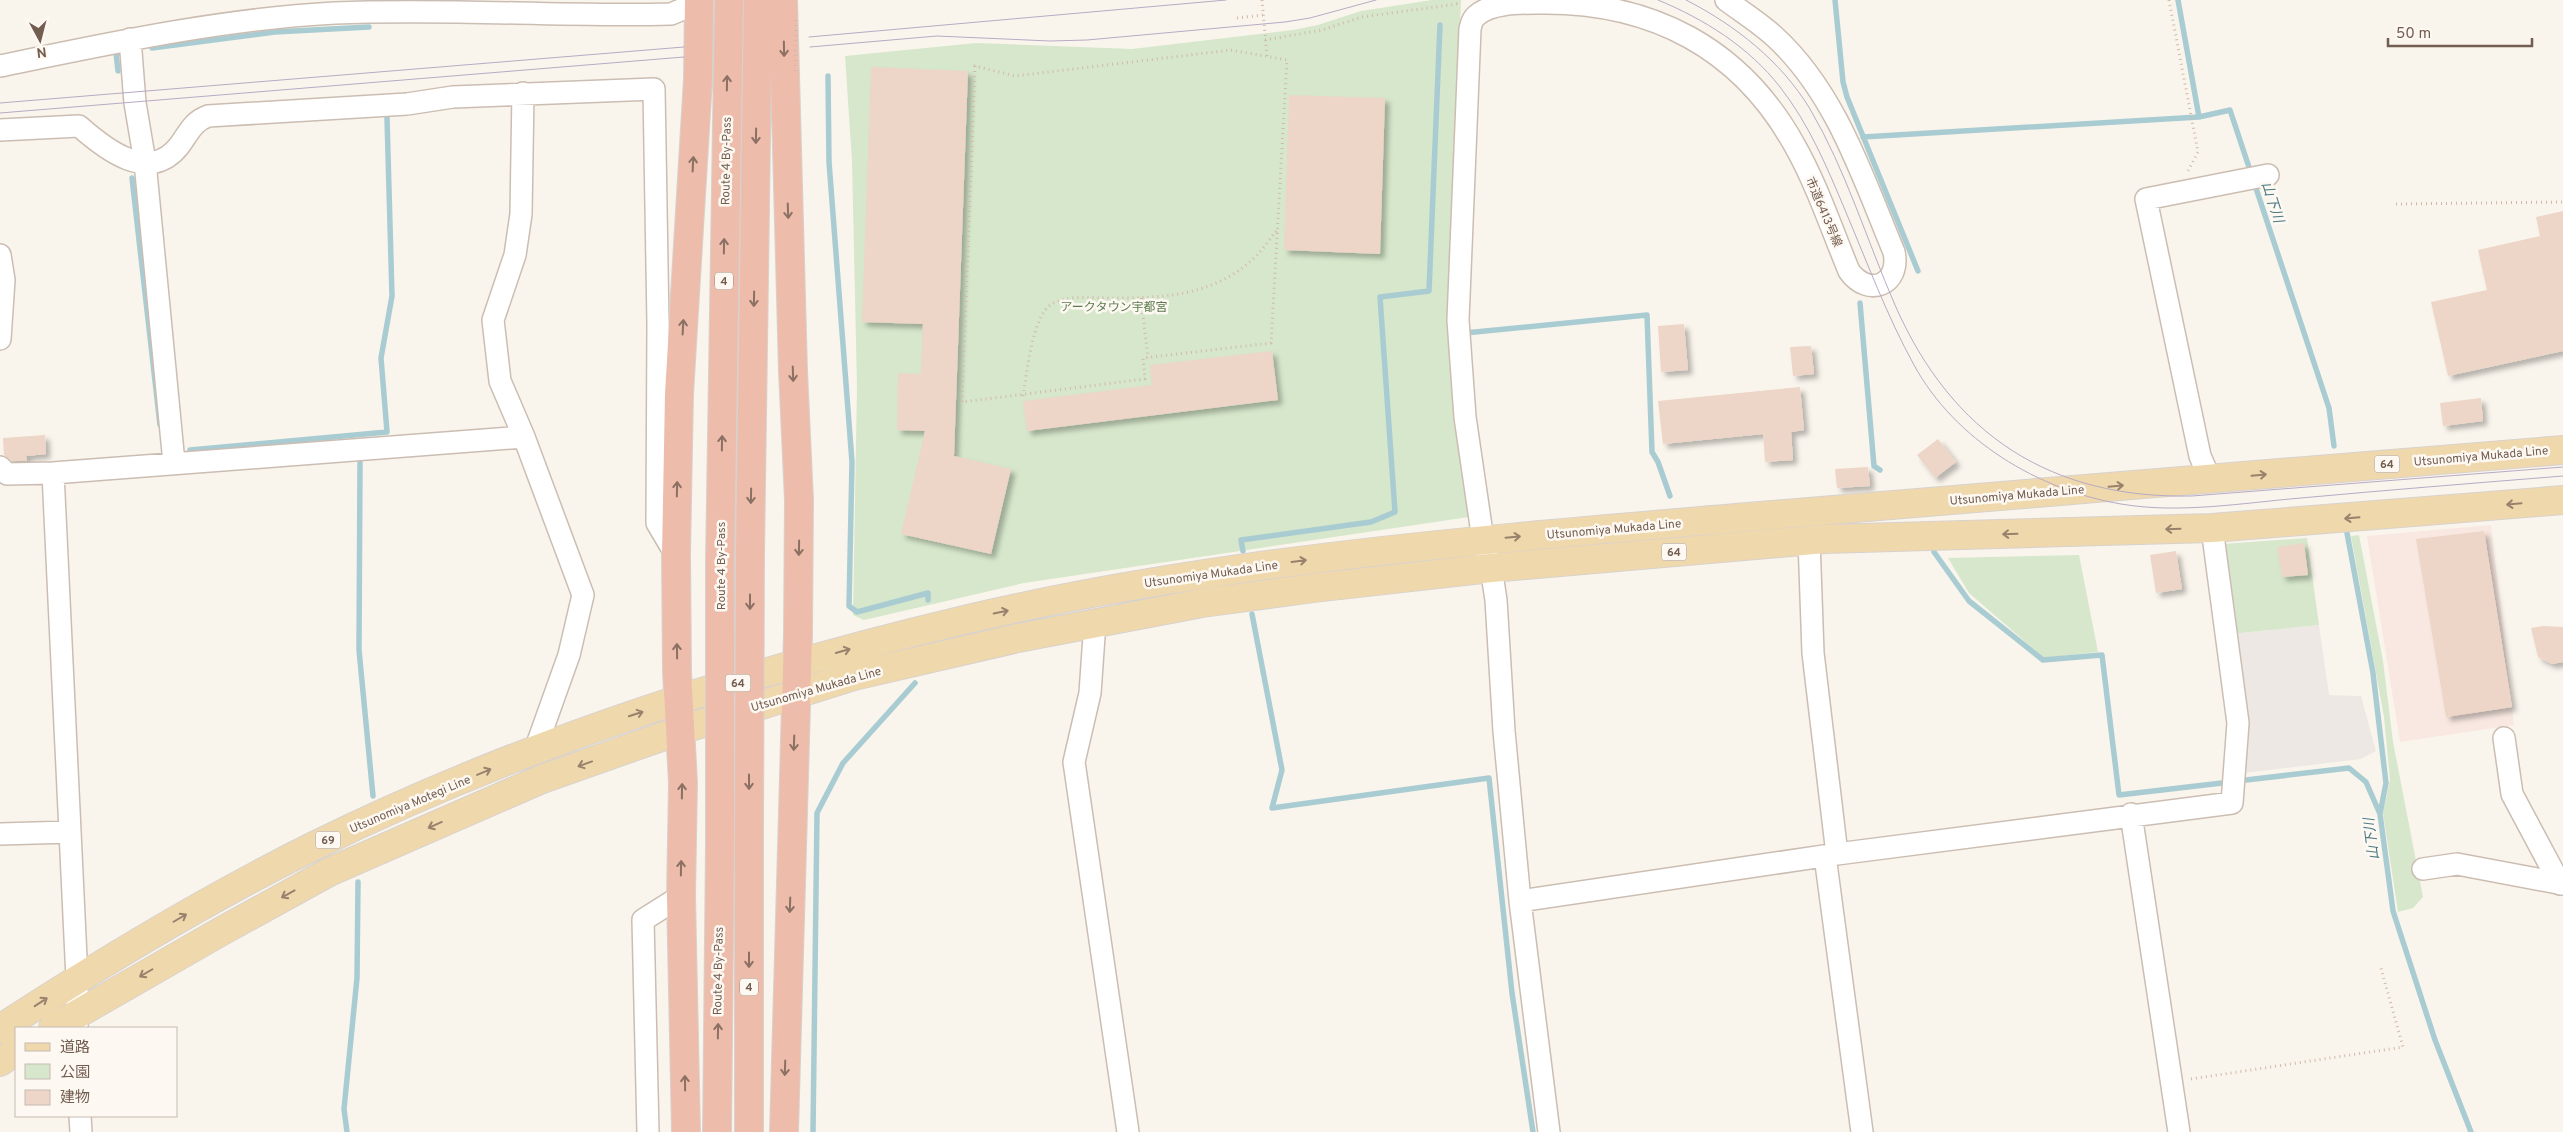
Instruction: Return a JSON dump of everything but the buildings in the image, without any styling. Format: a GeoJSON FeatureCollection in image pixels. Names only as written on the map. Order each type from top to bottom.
{"type":"FeatureCollection","features":[{"type":"Feature","properties":{"kind":"highway","name":"Route 4 By-Pass"},"geometry":{"type":"LineString","coordinates":[[717,1132],[720,562],[729,0]]}},
{"type":"Feature","properties":{"kind":"highway","name":"4"},"geometry":{"type":"LineString","coordinates":[[749,1132],[750,554],[758,0]]}},
{"type":"Feature","properties":{"kind":"highway"},"geometry":{"type":"LineString","coordinates":[[686,1132],[681,896],[681,730],[676,555],[679,394],[698,79],[691,4]]}},
{"type":"Feature","properties":{"kind":"highway"},"geometry":{"type":"LineString","coordinates":[[784,1132],[797,665],[799,500],[793,361],[789,8]]}},
{"type":"Feature","properties":{"kind":"main road","name":"Utsunomiya Mukada Line"},"geometry":{"type":"LineString","coordinates":[[679,700],[847,650],[971,618],[1104,590],[1192,575],[1483,540],[2563,450]]}},
{"type":"Feature","properties":{"kind":"main road","name":"Utsunomiya Mukada Line"},"geometry":{"type":"LineString","coordinates":[[681,730],[854,676],[1095,622],[1202,603],[1314,588],[1491,568],[1809,540],[2212,528],[2563,500]]}},
{"type":"Feature","properties":{"kind":"main road","name":"Utsunomiya Motegi Line"},"geometry":{"type":"LineString","coordinates":[[0,1029],[77,979],[204,904],[312,847],[386,812],[535,750],[679,700]]}},
{"type":"Feature","properties":{"kind":"main road","name":"69"},"geometry":{"type":"LineString","coordinates":[[56,1027],[76,1021],[329,872],[542,779],[681,730]]}},
{"type":"Feature","properties":{"kind":"main road"},"geometry":{"type":"LineString","coordinates":[[0,1062],[15,1053]]}},
{"type":"Feature","properties":{"kind":"street","name":"市道6413号線"},"geometry":{"type":"LineString","coordinates":[[1474,17],[1485,10],[1498,6],[1530,3],[1605,6],[1644,15],[1683,32],[1719,55],[1754,86],[1776,114],[1803,163],[1849,271],[1862,284],[1871,286],[1882,284],[1890,278],[1895,270],[1894,252],[1855,160],[1833,114],[1808,74],[1775,37],[1726,0]]}},
{"type":"Feature","properties":{"kind":"street"},"geometry":{"type":"LineString","coordinates":[[0,66],[130,39],[259,19],[438,6],[671,14],[691,4]]}},
{"type":"Feature","properties":{"kind":"street"},"geometry":{"type":"LineString","coordinates":[[1474,17],[1468,42],[1458,320],[1465,417],[1483,540],[1491,568],[1496,600],[1504,731],[1520,901],[1549,1132]]}},
{"type":"Feature","properties":{"kind":"street"},"geometry":{"type":"LineString","coordinates":[[130,39],[135,103],[145,162],[174,463]]}},
{"type":"Feature","properties":{"kind":"street"},"geometry":{"type":"LineString","coordinates":[[0,130],[79,126],[113,154],[128,161],[145,162],[168,157],[179,146],[192,124],[208,116],[407,104],[453,97],[654,89],[658,324],[657,523],[676,555]]}},
{"type":"Feature","properties":{"kind":"street"},"geometry":{"type":"LineString","coordinates":[[523,93],[521,214],[515,255],[493,320],[500,381],[524,437],[583,595],[569,655],[535,750]]}},
{"type":"Feature","properties":{"kind":"street"},"geometry":{"type":"LineString","coordinates":[[2210,479],[2200,456],[2146,200],[2266,175]]}},
{"type":"Feature","properties":{"kind":"street"},"geometry":{"type":"LineString","coordinates":[[0,255],[4,280],[0,339]]}},
{"type":"Feature","properties":{"kind":"street"},"geometry":{"type":"LineString","coordinates":[[0,468],[8,474],[53,473],[524,437]]}},
{"type":"Feature","properties":{"kind":"street"},"geometry":{"type":"LineString","coordinates":[[53,473],[77,979],[76,1021]]}},
{"type":"Feature","properties":{"kind":"street"},"geometry":{"type":"LineString","coordinates":[[1520,901],[1831,855],[2131,814],[2232,803],[2238,723],[2212,528]]}},
{"type":"Feature","properties":{"kind":"street"},"geometry":{"type":"LineString","coordinates":[[1809,540],[1813,653],[1831,855],[1862,1132]]}},
{"type":"Feature","properties":{"kind":"street"},"geometry":{"type":"LineString","coordinates":[[1095,622],[1090,694],[1074,762],[1128,1132]]}},
{"type":"Feature","properties":{"kind":"street"},"geometry":{"type":"LineString","coordinates":[[2504,738],[2512,794],[2561,884]]}},
{"type":"Feature","properties":{"kind":"street"},"geometry":{"type":"LineString","coordinates":[[2131,814],[2178,1132]]}},
{"type":"Feature","properties":{"kind":"street"},"geometry":{"type":"LineString","coordinates":[[0,834],[70,832]]}},
{"type":"Feature","properties":{"kind":"street"},"geometry":{"type":"LineString","coordinates":[[2422,869],[2457,864],[2561,884]]}},
{"type":"Feature","properties":{"kind":"street"},"geometry":{"type":"LineString","coordinates":[[648,1132],[643,920],[681,896]]}},
{"type":"Feature","properties":{"kind":"street"},"geometry":{"type":"LineString","coordinates":[[80,1117],[81,1132]]}},
{"type":"Feature","properties":{"kind":"path"},"geometry":{"type":"LineString","coordinates":[[1262,0],[1267,56]]}},
{"type":"Feature","properties":{"kind":"path"},"geometry":{"type":"LineString","coordinates":[[2169,0],[2198,152],[2186,174]]}},
{"type":"Feature","properties":{"kind":"path"},"geometry":{"type":"LineString","coordinates":[[1265,40],[1322,30],[1362,17],[1458,4],[1474,17]]}},
{"type":"Feature","properties":{"kind":"path"},"geometry":{"type":"LineString","coordinates":[[789,8],[795,71]]}},
{"type":"Feature","properties":{"kind":"path"},"geometry":{"type":"LineString","coordinates":[[1237,18],[1263,16]]}},
{"type":"Feature","properties":{"kind":"path"},"geometry":{"type":"LineString","coordinates":[[1231,50],[1267,56],[1287,60],[1271,343],[1143,358],[1146,379],[1023,396],[962,402],[976,66],[1015,76],[1231,50]]}},
{"type":"Feature","properties":{"kind":"path"},"geometry":{"type":"LineString","coordinates":[[2396,204],[2563,202]]}},
{"type":"Feature","properties":{"kind":"path"},"geometry":{"type":"LineString","coordinates":[[1023,396],[1035,328],[1051,304],[1070,298],[1141,298],[1192,293],[1226,280],[1254,258],[1278,228]]}},
{"type":"Feature","properties":{"kind":"path"},"geometry":{"type":"LineString","coordinates":[[1141,298],[1148,358]]}},
{"type":"Feature","properties":{"kind":"path"},"geometry":{"type":"LineString","coordinates":[[2171,1082],[2403,1048],[2380,965]]}},
{"type":"Feature","properties":{"kind":"shaded area"},"geometry":{"type":"Polygon","coordinates":[[[2491,525],[2514,725],[2400,742],[2367,536],[2491,525]]]}},
{"type":"Feature","properties":{"kind":"shaded area"},"geometry":{"type":"Polygon","coordinates":[[[2319,625],[2329,695],[2361,696],[2376,751],[2361,759],[2243,773],[2230,634],[2319,625]]]}},
{"type":"Feature","properties":{"kind":"green space","name":"アークタウン宇都宮"},"geometry":{"type":"Polygon","coordinates":[[[1432,0],[1461,0],[1450,304],[1452,384],[1461,471],[1469,517],[1024,583],[864,620],[853,615],[857,387],[852,161],[845,56],[976,43],[1132,49],[1293,30],[1318,25],[1361,11],[1432,0]]]}},
{"type":"Feature","properties":{"kind":"green space"},"geometry":{"type":"Polygon","coordinates":[[[2359,535],[2383,661],[2393,742],[2423,897],[2413,908],[2398,912],[2383,813],[2390,780],[2384,717],[2351,536],[2359,535]]]}},
{"type":"Feature","properties":{"kind":"green space"},"geometry":{"type":"Polygon","coordinates":[[[2307,538],[2319,625],[2230,634],[2223,544],[2307,538]]]}},
{"type":"Feature","properties":{"kind":"green space"},"geometry":{"type":"Polygon","coordinates":[[[2079,555],[2098,652],[2044,658],[1969,593],[1948,558],[2079,555]]]}},
{"type":"Feature","properties":{"kind":"waterway"},"geometry":{"type":"LineString","coordinates":[[1835,0],[1843,82],[1847,97],[1918,271]]}},
{"type":"Feature","properties":{"kind":"waterway","name":"山下川"},"geometry":{"type":"LineString","coordinates":[[2178,0],[2199,117],[2230,110],[2329,408],[2334,446]]}},
{"type":"Feature","properties":{"kind":"waterway"},"geometry":{"type":"LineString","coordinates":[[1243,551],[1241,540],[1371,522],[1395,512],[1380,297],[1429,291],[1440,25]]}},
{"type":"Feature","properties":{"kind":"waterway"},"geometry":{"type":"LineString","coordinates":[[152,48],[275,32],[369,27]]}},
{"type":"Feature","properties":{"kind":"waterway"},"geometry":{"type":"LineString","coordinates":[[118,71],[116,53],[119,53]]}},
{"type":"Feature","properties":{"kind":"waterway"},"geometry":{"type":"LineString","coordinates":[[828,76],[829,162],[852,462],[849,606],[857,612],[928,593],[928,600]]}},
{"type":"Feature","properties":{"kind":"waterway"},"geometry":{"type":"LineString","coordinates":[[1863,137],[2199,117]]}},
{"type":"Feature","properties":{"kind":"waterway"},"geometry":{"type":"LineString","coordinates":[[190,450],[387,432],[381,358],[392,296],[387,118]]}},
{"type":"Feature","properties":{"kind":"waterway"},"geometry":{"type":"LineString","coordinates":[[132,178],[160,425]]}},
{"type":"Feature","properties":{"kind":"waterway"},"geometry":{"type":"LineString","coordinates":[[1860,303],[1874,466],[1880,470]]}},
{"type":"Feature","properties":{"kind":"waterway"},"geometry":{"type":"LineString","coordinates":[[1465,331],[1465,333],[1647,315],[1652,452],[1658,462],[1670,496]]}},
{"type":"Feature","properties":{"kind":"waterway"},"geometry":{"type":"LineString","coordinates":[[360,463],[359,650],[373,796]]}},
{"type":"Feature","properties":{"kind":"waterway","name":"山下川"},"geometry":{"type":"LineString","coordinates":[[2347,533],[2373,673],[2386,783],[2380,814],[2393,911],[2435,1040],[2471,1132]]}},
{"type":"Feature","properties":{"kind":"waterway"},"geometry":{"type":"LineString","coordinates":[[1934,552],[1969,601],[2043,660],[2102,655],[2119,795],[2222,783]]}},
{"type":"Feature","properties":{"kind":"waterway"},"geometry":{"type":"LineString","coordinates":[[1252,614],[1282,770],[1272,808],[1489,778],[1512,993],[1533,1132]]}},
{"type":"Feature","properties":{"kind":"waterway"},"geometry":{"type":"LineString","coordinates":[[813,1132],[817,813],[843,763],[915,683]]}},
{"type":"Feature","properties":{"kind":"waterway"},"geometry":{"type":"LineString","coordinates":[[2246,780],[2349,768],[2366,782],[2380,814]]}},
{"type":"Feature","properties":{"kind":"waterway"},"geometry":{"type":"LineString","coordinates":[[347,1132],[344,1109],[357,978],[358,882]]}},
{"type":"Feature","properties":{"kind":"tram line"},"geometry":{"type":"LineString","coordinates":[[809,37],[1226,0]]}},
{"type":"Feature","properties":{"kind":"tram line"},"geometry":{"type":"LineString","coordinates":[[810,47],[937,36],[1050,41],[1087,40],[1285,22],[1310,18],[1376,0]]}},
{"type":"Feature","properties":{"kind":"tram line"},"geometry":{"type":"LineString","coordinates":[[1658,0],[1709,25],[1725,36],[1754,59],[1780,87],[1800,116],[1817,146],[1895,327],[1914,365],[1931,392],[1952,416],[1976,438],[2030,474],[2059,487],[2090,497],[2121,504],[2165,508],[2211,507],[2563,476]]}},
{"type":"Feature","properties":{"kind":"tram line"},"geometry":{"type":"LineString","coordinates":[[1686,0],[1722,21],[1756,46],[1785,75],[1810,109],[1835,156],[1895,305],[1918,351],[1946,390],[1977,423],[2012,450],[2051,471],[2094,486],[2141,494],[2192,496],[2563,467]]}},
{"type":"Feature","properties":{"kind":"tram line"},"geometry":{"type":"LineString","coordinates":[[0,103],[684,47]]}},
{"type":"Feature","properties":{"kind":"tram line"},"geometry":{"type":"LineString","coordinates":[[0,113],[684,57]]}}]}
